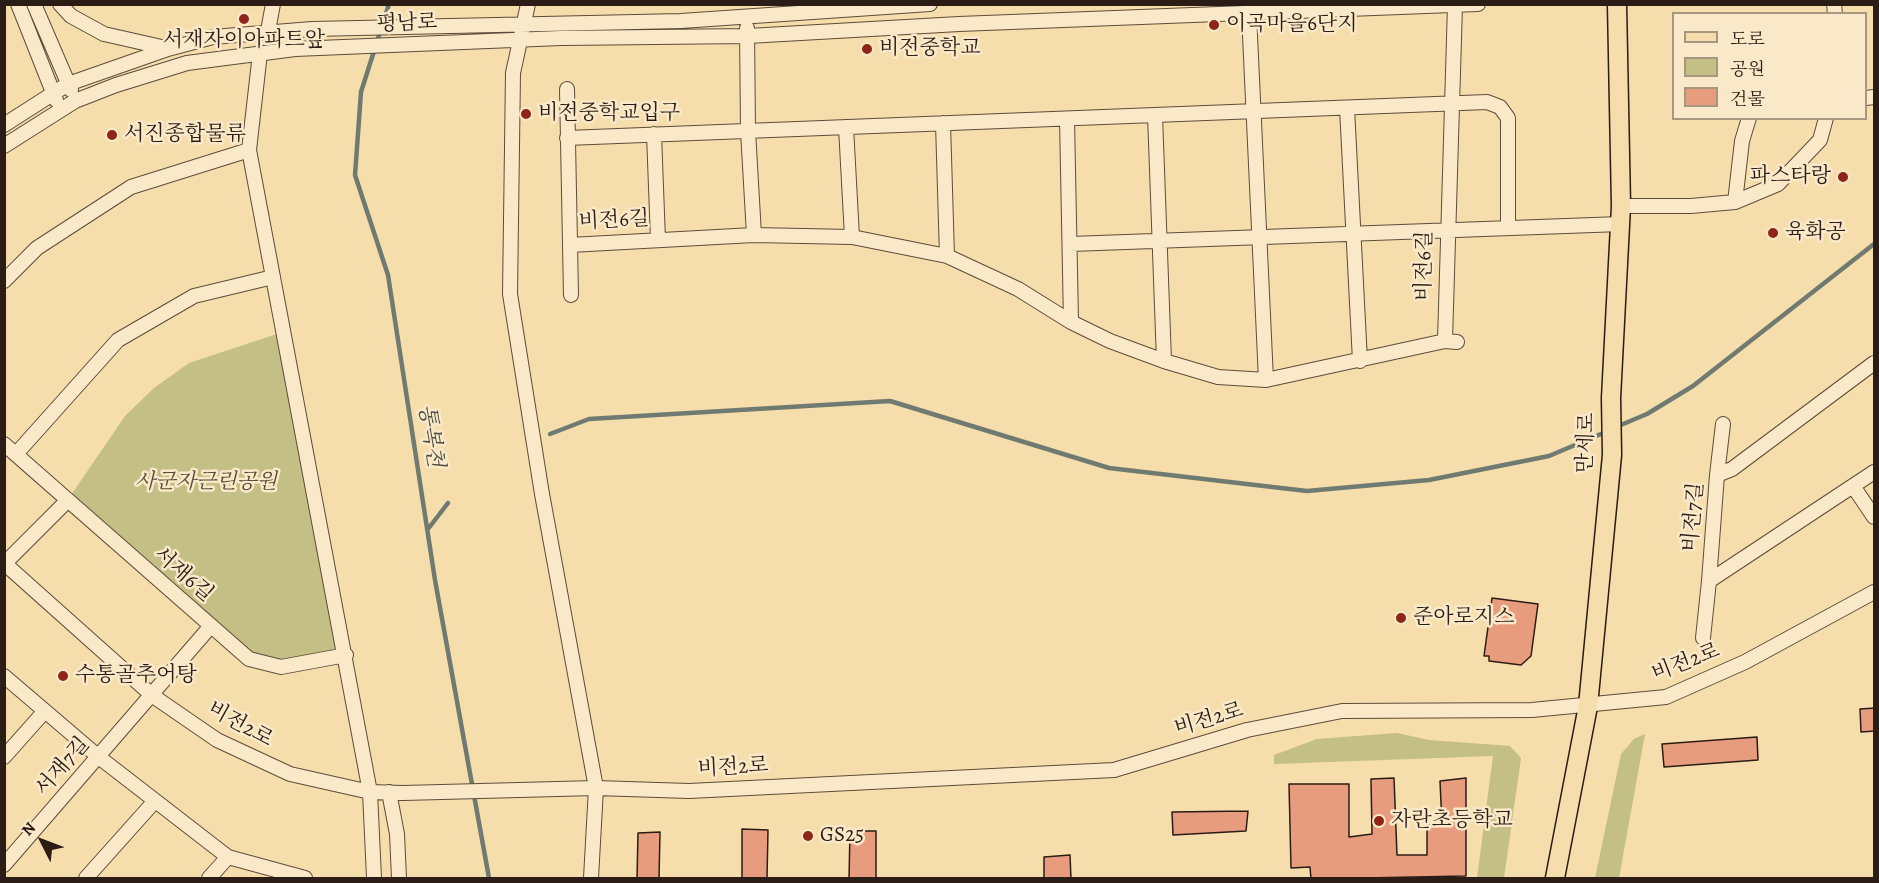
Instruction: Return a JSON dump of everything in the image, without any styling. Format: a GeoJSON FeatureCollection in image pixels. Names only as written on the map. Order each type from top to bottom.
{"type":"FeatureCollection","features":[{"type":"Feature","properties":{"kind":"main road","name":"만세로"},"geometry":{"type":"LineString","coordinates":[[1555,879],[1588,706],[1612,455],[1611,398],[1622,206],[1617,4]]}},
{"type":"Feature","properties":{"kind":"street"},"geometry":{"type":"LineString","coordinates":[[18,4],[60,109]]}},
{"type":"Feature","properties":{"kind":"street"},"geometry":{"type":"LineString","coordinates":[[34,4],[75,101]]}},
{"type":"Feature","properties":{"kind":"street"},"geometry":{"type":"LineString","coordinates":[[60,4],[71,16],[104,34],[168,49]]}},
{"type":"Feature","properties":{"kind":"street"},"geometry":{"type":"LineString","coordinates":[[268,31],[273,4]]}},
{"type":"Feature","properties":{"kind":"street"},"geometry":{"type":"LineString","coordinates":[[528,4],[513,73],[510,294],[542,494],[596,788],[591,879]]}},
{"type":"Feature","properties":{"kind":"street","name":"평남로"},"geometry":{"type":"LineString","coordinates":[[4,125],[68,84],[168,49],[213,37],[312,28],[524,25],[746,17],[930,4]]}},
{"type":"Feature","properties":{"kind":"street","name":"평남로"},"geometry":{"type":"LineString","coordinates":[[4,146],[75,101],[187,63],[260,53],[307,49],[520,41],[748,36],[959,24],[1478,4]]}},
{"type":"Feature","properties":{"kind":"street","name":"비전6길"},"geometry":{"type":"LineString","coordinates":[[567,89],[570,245],[754,236],[852,237],[947,256],[1018,289],[1110,341],[1164,361],[1218,377],[1266,380],[1451,341],[1447,231],[1455,5]]}},
{"type":"Feature","properties":{"kind":"street"},"geometry":{"type":"LineString","coordinates":[[1249,14],[1256,112],[1266,380]]}},
{"type":"Feature","properties":{"kind":"street"},"geometry":{"type":"LineString","coordinates":[[746,17],[748,131],[754,236]]}},
{"type":"Feature","properties":{"kind":"street"},"geometry":{"type":"LineString","coordinates":[[260,53],[249,150],[370,792],[374,879]]}},
{"type":"Feature","properties":{"kind":"street"},"geometry":{"type":"LineString","coordinates":[[567,138],[1486,102],[1500,107],[1508,118],[1508,228]]}},
{"type":"Feature","properties":{"kind":"street"},"geometry":{"type":"LineString","coordinates":[[1347,108],[1360,362]]}},
{"type":"Feature","properties":{"kind":"street"},"geometry":{"type":"LineString","coordinates":[[1155,115],[1164,361]]}},
{"type":"Feature","properties":{"kind":"street"},"geometry":{"type":"LineString","coordinates":[[1067,119],[1071,321]]}},
{"type":"Feature","properties":{"kind":"street"},"geometry":{"type":"LineString","coordinates":[[1735,202],[1742,141],[1748,120]]}},
{"type":"Feature","properties":{"kind":"street"},"geometry":{"type":"LineString","coordinates":[[1622,206],[1691,206],[1735,202],[1778,184],[1820,140],[1825,120]]}},
{"type":"Feature","properties":{"kind":"street"},"geometry":{"type":"LineString","coordinates":[[943,123],[947,256]]}},
{"type":"Feature","properties":{"kind":"street"},"geometry":{"type":"LineString","coordinates":[[846,127],[852,237]]}},
{"type":"Feature","properties":{"kind":"street"},"geometry":{"type":"LineString","coordinates":[[654,134],[658,240]]}},
{"type":"Feature","properties":{"kind":"street"},"geometry":{"type":"LineString","coordinates":[[4,281],[37,248],[131,187],[249,150]]}},
{"type":"Feature","properties":{"kind":"street"},"geometry":{"type":"LineString","coordinates":[[1071,244],[1621,224]]}},
{"type":"Feature","properties":{"kind":"street"},"geometry":{"type":"LineString","coordinates":[[570,245],[571,295]]}},
{"type":"Feature","properties":{"kind":"street"},"geometry":{"type":"LineString","coordinates":[[16,454],[118,340],[194,297],[273,277]]}},
{"type":"Feature","properties":{"kind":"street","name":"비전7길"},"geometry":{"type":"LineString","coordinates":[[1709,581],[1717,475],[1732,469],[1875,363]]}},
{"type":"Feature","properties":{"kind":"street"},"geometry":{"type":"LineString","coordinates":[[1717,475],[1723,424]]}},
{"type":"Feature","properties":{"kind":"street","name":"서재6길"},"geometry":{"type":"LineString","coordinates":[[4,444],[249,659],[281,667],[346,656]]}},
{"type":"Feature","properties":{"kind":"street","name":"비전7길"},"geometry":{"type":"LineString","coordinates":[[1709,581],[1875,472]]}},
{"type":"Feature","properties":{"kind":"street"},"geometry":{"type":"LineString","coordinates":[[1853,486],[1875,517]]}},
{"type":"Feature","properties":{"kind":"street"},"geometry":{"type":"LineString","coordinates":[[5,563],[67,501]]}},
{"type":"Feature","properties":{"kind":"street","name":"비전2로"},"geometry":{"type":"LineString","coordinates":[[5,563],[153,696],[217,740],[290,774],[370,792],[396,793],[596,788],[689,791],[1114,770],[1247,730],[1342,711],[1532,710],[1666,697],[1746,662],[1875,592]]}},
{"type":"Feature","properties":{"kind":"street"},"geometry":{"type":"LineString","coordinates":[[1703,638],[1709,581]]}},
{"type":"Feature","properties":{"kind":"street","name":"서재7길"},"geometry":{"type":"LineString","coordinates":[[4,865],[100,758],[210,627]]}},
{"type":"Feature","properties":{"kind":"street"},"geometry":{"type":"LineString","coordinates":[[4,676],[44,712],[154,802],[228,857],[305,879]]}},
{"type":"Feature","properties":{"kind":"street"},"geometry":{"type":"LineString","coordinates":[[4,757],[44,712]]}},
{"type":"Feature","properties":{"kind":"street"},"geometry":{"type":"LineString","coordinates":[[396,793],[399,879]]}},
{"type":"Feature","properties":{"kind":"street"},"geometry":{"type":"LineString","coordinates":[[86,879],[154,802]]}},
{"type":"Feature","properties":{"kind":"street"},"geometry":{"type":"LineString","coordinates":[[209,879],[228,857]]}},
{"type":"Feature","properties":{"kind":"green space","name":"사군자근린공원"},"geometry":{"type":"Polygon","coordinates":[[[283,332],[346,655],[281,667],[249,659],[67,501],[125,416],[154,388],[189,363],[283,332]]]}},
{"type":"Feature","properties":{"kind":"green space"},"geometry":{"type":"Polygon","coordinates":[[[1397,733],[1429,740],[1510,746],[1521,758],[1504,878],[1477,878],[1493,756],[1274,764],[1274,755],[1317,739],[1397,733]]]}},
{"type":"Feature","properties":{"kind":"green space"},"geometry":{"type":"Polygon","coordinates":[[[1645,734],[1619,878],[1595,878],[1621,754],[1634,739],[1645,734]]]}},
{"type":"Feature","properties":{"kind":"building"},"geometry":{"type":"Polygon","coordinates":[[[1492,598],[1538,604],[1531,656],[1521,665],[1489,661],[1489,656],[1484,656],[1492,598]]]}},
{"type":"Feature","properties":{"kind":"building"},"geometry":{"type":"Polygon","coordinates":[[[1875,708],[1875,731],[1861,732],[1860,709],[1875,708]]]}},
{"type":"Feature","properties":{"kind":"building"},"geometry":{"type":"Polygon","coordinates":[[[1757,737],[1758,760],[1664,767],[1662,744],[1757,737]]]}},
{"type":"Feature","properties":{"kind":"building"},"geometry":{"type":"Polygon","coordinates":[[[1394,778],[1397,855],[1427,855],[1427,825],[1442,825],[1440,781],[1466,778],[1466,876],[1311,879],[1310,867],[1291,868],[1289,784],[1349,784],[1349,837],[1372,834],[1371,779],[1394,778]]]}},
{"type":"Feature","properties":{"kind":"building"},"geometry":{"type":"Polygon","coordinates":[[[1248,811],[1246,831],[1173,835],[1172,812],[1248,811]]]}},
{"type":"Feature","properties":{"kind":"building"},"geometry":{"type":"Polygon","coordinates":[[[742,829],[768,830],[767,879],[742,879],[742,829]]]}},
{"type":"Feature","properties":{"kind":"building"},"geometry":{"type":"Polygon","coordinates":[[[850,831],[876,831],[876,879],[849,879],[850,831]]]}},
{"type":"Feature","properties":{"kind":"building"},"geometry":{"type":"Polygon","coordinates":[[[660,832],[659,879],[637,879],[638,833],[660,832]]]}},
{"type":"Feature","properties":{"kind":"building"},"geometry":{"type":"Polygon","coordinates":[[[1070,855],[1071,879],[1044,879],[1044,857],[1070,855]]]}},
{"type":"Feature","properties":{"kind":"waterway","name":"통복천"},"geometry":{"type":"LineString","coordinates":[[389,4],[361,92],[355,175],[388,275],[435,580],[489,878]]}},
{"type":"Feature","properties":{"kind":"waterway"},"geometry":{"type":"LineString","coordinates":[[1616,427],[1647,414],[1693,386],[1874,244]]}},
{"type":"Feature","properties":{"kind":"waterway"},"geometry":{"type":"LineString","coordinates":[[550,434],[589,419],[890,401],[1109,468],[1307,491],[1429,480],[1549,456],[1608,431]]}},
{"type":"Feature","properties":{"kind":"waterway"},"geometry":{"type":"LineString","coordinates":[[428,529],[448,503]]}},
{"type":"Feature","properties":{"kind":"place","name":"서재자이아파트앞"},"geometry":{"type":"Point","coordinates":[244,19]}},
{"type":"Feature","properties":{"kind":"place","name":"이곡마을6단지"},"geometry":{"type":"Point","coordinates":[1214,25]}},
{"type":"Feature","properties":{"kind":"place","name":"비전중학교"},"geometry":{"type":"Point","coordinates":[867,49]}},
{"type":"Feature","properties":{"kind":"place","name":"비전중학교입구"},"geometry":{"type":"Point","coordinates":[526,114]}},
{"type":"Feature","properties":{"kind":"place","name":"서진종합물류"},"geometry":{"type":"Point","coordinates":[112,135]}},
{"type":"Feature","properties":{"kind":"place","name":"파스타랑"},"geometry":{"type":"Point","coordinates":[1843,177]}},
{"type":"Feature","properties":{"kind":"place","name":"육화공"},"geometry":{"type":"Point","coordinates":[1773,233]}},
{"type":"Feature","properties":{"kind":"place","name":"준아로지스"},"geometry":{"type":"Point","coordinates":[1401,618]}},
{"type":"Feature","properties":{"kind":"place","name":"수통골추어탕"},"geometry":{"type":"Point","coordinates":[63,676]}},
{"type":"Feature","properties":{"kind":"place","name":"자란초등학교"},"geometry":{"type":"Point","coordinates":[1379,821]}},
{"type":"Feature","properties":{"kind":"place","name":"GS25"},"geometry":{"type":"Point","coordinates":[808,836]}}]}
